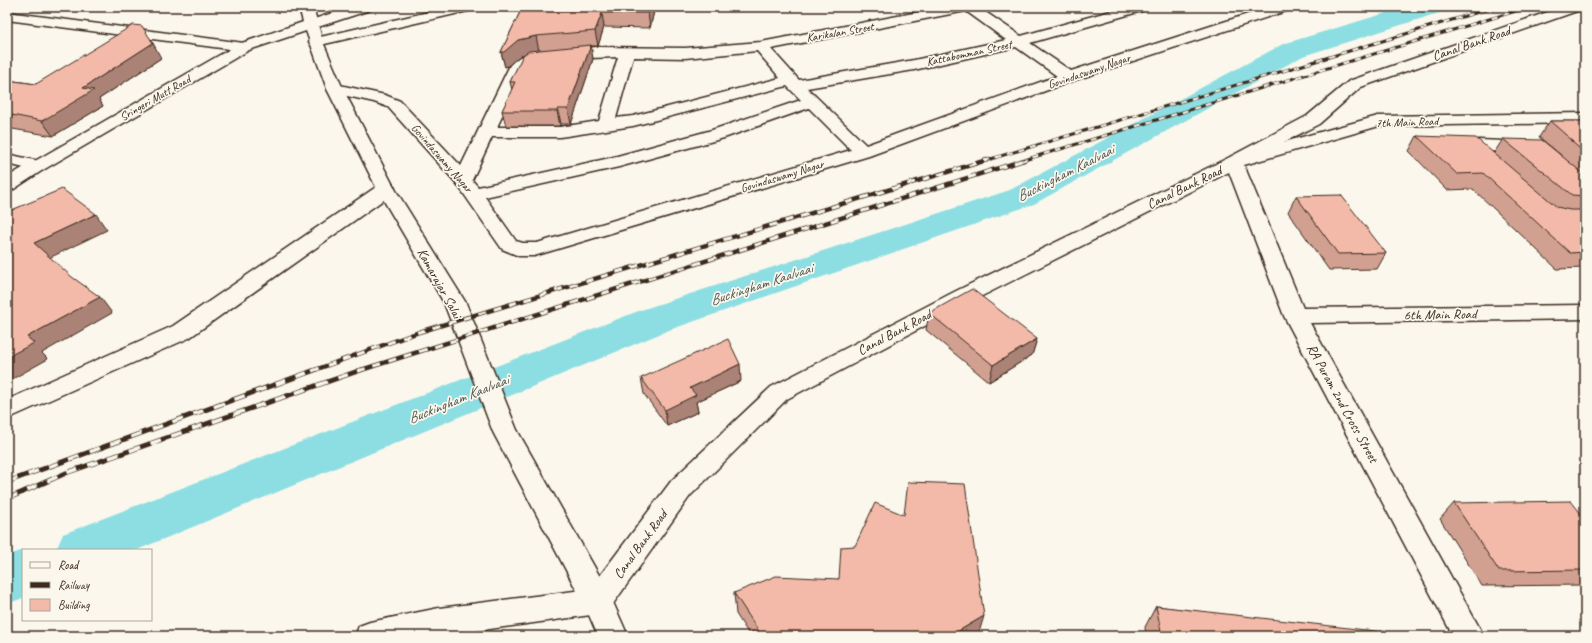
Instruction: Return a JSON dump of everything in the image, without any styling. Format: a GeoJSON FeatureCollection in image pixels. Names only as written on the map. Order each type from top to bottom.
{"type":"FeatureCollection","features":[{"type":"Feature","properties":{"kind":"street","name":"Kamarajar Salai"},"geometry":{"type":"LineString","coordinates":[[306,7],[316,42],[335,89],[386,189],[455,302],[505,432],[598,601],[614,636]]}},
{"type":"Feature","properties":{"kind":"street","name":"Sringeri Mutt Road"},"geometry":{"type":"LineString","coordinates":[[7,185],[37,166],[244,47],[365,7]]}},
{"type":"Feature","properties":{"kind":"street"},"geometry":{"type":"LineString","coordinates":[[316,42],[468,7]]}},
{"type":"Feature","properties":{"kind":"street"},"geometry":{"type":"LineString","coordinates":[[967,7],[1069,78]]}},
{"type":"Feature","properties":{"kind":"street","name":"Karikalan Street"},"geometry":{"type":"LineString","coordinates":[[468,187],[486,132],[518,65],[527,59],[543,56],[597,52],[686,53],[761,46],[866,28],[967,7]]}},
{"type":"Feature","properties":{"kind":"street","name":"Kattabomman Street"},"geometry":{"type":"LineString","coordinates":[[486,132],[560,132],[633,122],[793,82],[914,65],[1018,42],[1140,7]]}},
{"type":"Feature","properties":{"kind":"street","name":"Govindaswamy Nagar"},"geometry":{"type":"LineString","coordinates":[[335,89],[379,98],[394,104],[468,187],[509,245],[516,250],[527,250],[538,249],[863,152],[1069,78],[1284,7]]}},
{"type":"Feature","properties":{"kind":"street","name":"Canal Bank Road"},"geometry":{"type":"LineString","coordinates":[[598,601],[681,488],[779,393],[962,297],[1234,162],[1313,120],[1355,84],[1575,7]]}},
{"type":"Feature","properties":{"kind":"street"},"geometry":{"type":"LineString","coordinates":[[7,16],[244,47]]}},
{"type":"Feature","properties":{"kind":"street"},"geometry":{"type":"LineString","coordinates":[[761,46],[793,82],[863,152]]}},
{"type":"Feature","properties":{"kind":"street"},"geometry":{"type":"LineString","coordinates":[[606,125],[627,52]]}},
{"type":"Feature","properties":{"kind":"street"},"geometry":{"type":"LineString","coordinates":[[468,187],[613,163],[718,134],[812,101]]}},
{"type":"Feature","properties":{"kind":"street","name":"7th Main Road"},"geometry":{"type":"LineString","coordinates":[[1234,162],[1378,121],[1585,118]]}},
{"type":"Feature","properties":{"kind":"street"},"geometry":{"type":"LineString","coordinates":[[1469,120],[1501,145]]}},
{"type":"Feature","properties":{"kind":"street"},"geometry":{"type":"LineString","coordinates":[[1500,173],[1473,148],[1479,145],[1526,146],[1535,148],[1540,153]]}},
{"type":"Feature","properties":{"kind":"street"},"geometry":{"type":"LineString","coordinates":[[7,159],[37,166]]}},
{"type":"Feature","properties":{"kind":"street","name":"RA Puram 2nd Cross Street"},"geometry":{"type":"LineString","coordinates":[[1234,162],[1295,316],[1469,636]]}},
{"type":"Feature","properties":{"kind":"street"},"geometry":{"type":"LineString","coordinates":[[7,410],[181,332],[386,189]]}},
{"type":"Feature","properties":{"kind":"street","name":"6th Main Road"},"geometry":{"type":"LineString","coordinates":[[1295,316],[1585,312]]}},
{"type":"Feature","properties":{"kind":"street"},"geometry":{"type":"LineString","coordinates":[[370,636],[439,622],[598,601]]}},
{"type":"Feature","properties":{"kind":"building"},"geometry":{"type":"Polygon","coordinates":[[[605,7],[650,7],[648,13],[602,13],[595,31],[536,36],[518,40],[504,52],[501,52],[521,10],[603,10],[605,7]]]}},
{"type":"Feature","properties":{"kind":"building"},"geometry":{"type":"Polygon","coordinates":[[[133,25],[142,26],[153,43],[83,88],[94,90],[42,121],[7,114],[7,80],[36,84],[133,25]]]}},
{"type":"Feature","properties":{"kind":"building"},"geometry":{"type":"Polygon","coordinates":[[[591,45],[568,109],[558,109],[557,111],[502,111],[515,82],[510,82],[523,55],[529,51],[591,45]]]}},
{"type":"Feature","properties":{"kind":"building"},"geometry":{"type":"Polygon","coordinates":[[[1550,121],[1585,121],[1585,153],[1571,141],[1574,142],[1550,121]]]}},
{"type":"Feature","properties":{"kind":"building"},"geometry":{"type":"Polygon","coordinates":[[[1417,136],[1476,138],[1557,207],[1570,210],[1585,210],[1585,252],[1570,253],[1483,173],[1457,174],[1417,136]]]}},
{"type":"Feature","properties":{"kind":"building"},"geometry":{"type":"Polygon","coordinates":[[[1503,139],[1542,140],[1585,175],[1585,196],[1572,195],[1503,139]]]}},
{"type":"Feature","properties":{"kind":"building"},"geometry":{"type":"Polygon","coordinates":[[[62,189],[96,214],[34,243],[72,277],[100,297],[27,337],[34,343],[7,357],[7,212],[62,189]]]}},
{"type":"Feature","properties":{"kind":"building"},"geometry":{"type":"Polygon","coordinates":[[[1341,195],[1386,253],[1338,254],[1296,196],[1341,195]]]}},
{"type":"Feature","properties":{"kind":"building"},"geometry":{"type":"Polygon","coordinates":[[[972,289],[1037,339],[993,365],[929,313],[972,289]]]}},
{"type":"Feature","properties":{"kind":"building"},"geometry":{"type":"Polygon","coordinates":[[[728,339],[740,364],[690,388],[696,395],[665,410],[641,378],[728,339]]]}},
{"type":"Feature","properties":{"kind":"building"},"geometry":{"type":"Polygon","coordinates":[[[908,482],[965,484],[984,616],[950,636],[762,636],[734,593],[776,576],[839,579],[841,547],[855,546],[875,503],[904,515],[908,482]]]}},
{"type":"Feature","properties":{"kind":"building"},"geometry":{"type":"Polygon","coordinates":[[[1571,501],[1585,519],[1585,570],[1499,571],[1454,503],[1571,501]]]}},
{"type":"Feature","properties":{"kind":"building"},"geometry":{"type":"Polygon","coordinates":[[[1156,606],[1392,633],[1393,636],[1162,636],[1156,606]]]}},
{"type":"Feature","properties":{"kind":"waterway","name":"Buckingham Kaalvaai"},"geometry":{"type":"LineString","coordinates":[[83,549],[655,320],[1022,197],[1293,50],[1433,7]]}},
{"type":"Feature","properties":{"kind":"waterway","name":"Buckingham Kaalvaai"},"geometry":{"type":"LineString","coordinates":[[7,580],[22,573]]}},
{"type":"Feature","properties":{"kind":"railway"},"geometry":{"type":"LineString","coordinates":[[984,161],[1495,7]]}},
{"type":"Feature","properties":{"kind":"railway"},"geometry":{"type":"LineString","coordinates":[[1021,161],[1529,7]]}},
{"type":"Feature","properties":{"kind":"railway"},"geometry":{"type":"LineString","coordinates":[[312,371],[419,332],[987,160]]}},
{"type":"Feature","properties":{"kind":"railway"},"geometry":{"type":"LineString","coordinates":[[359,371],[1024,160]]}},
{"type":"Feature","properties":{"kind":"railway"},"geometry":{"type":"LineString","coordinates":[[7,482],[315,370]]}},
{"type":"Feature","properties":{"kind":"railway"},"geometry":{"type":"LineString","coordinates":[[7,499],[66,473],[359,371]]}}]}
